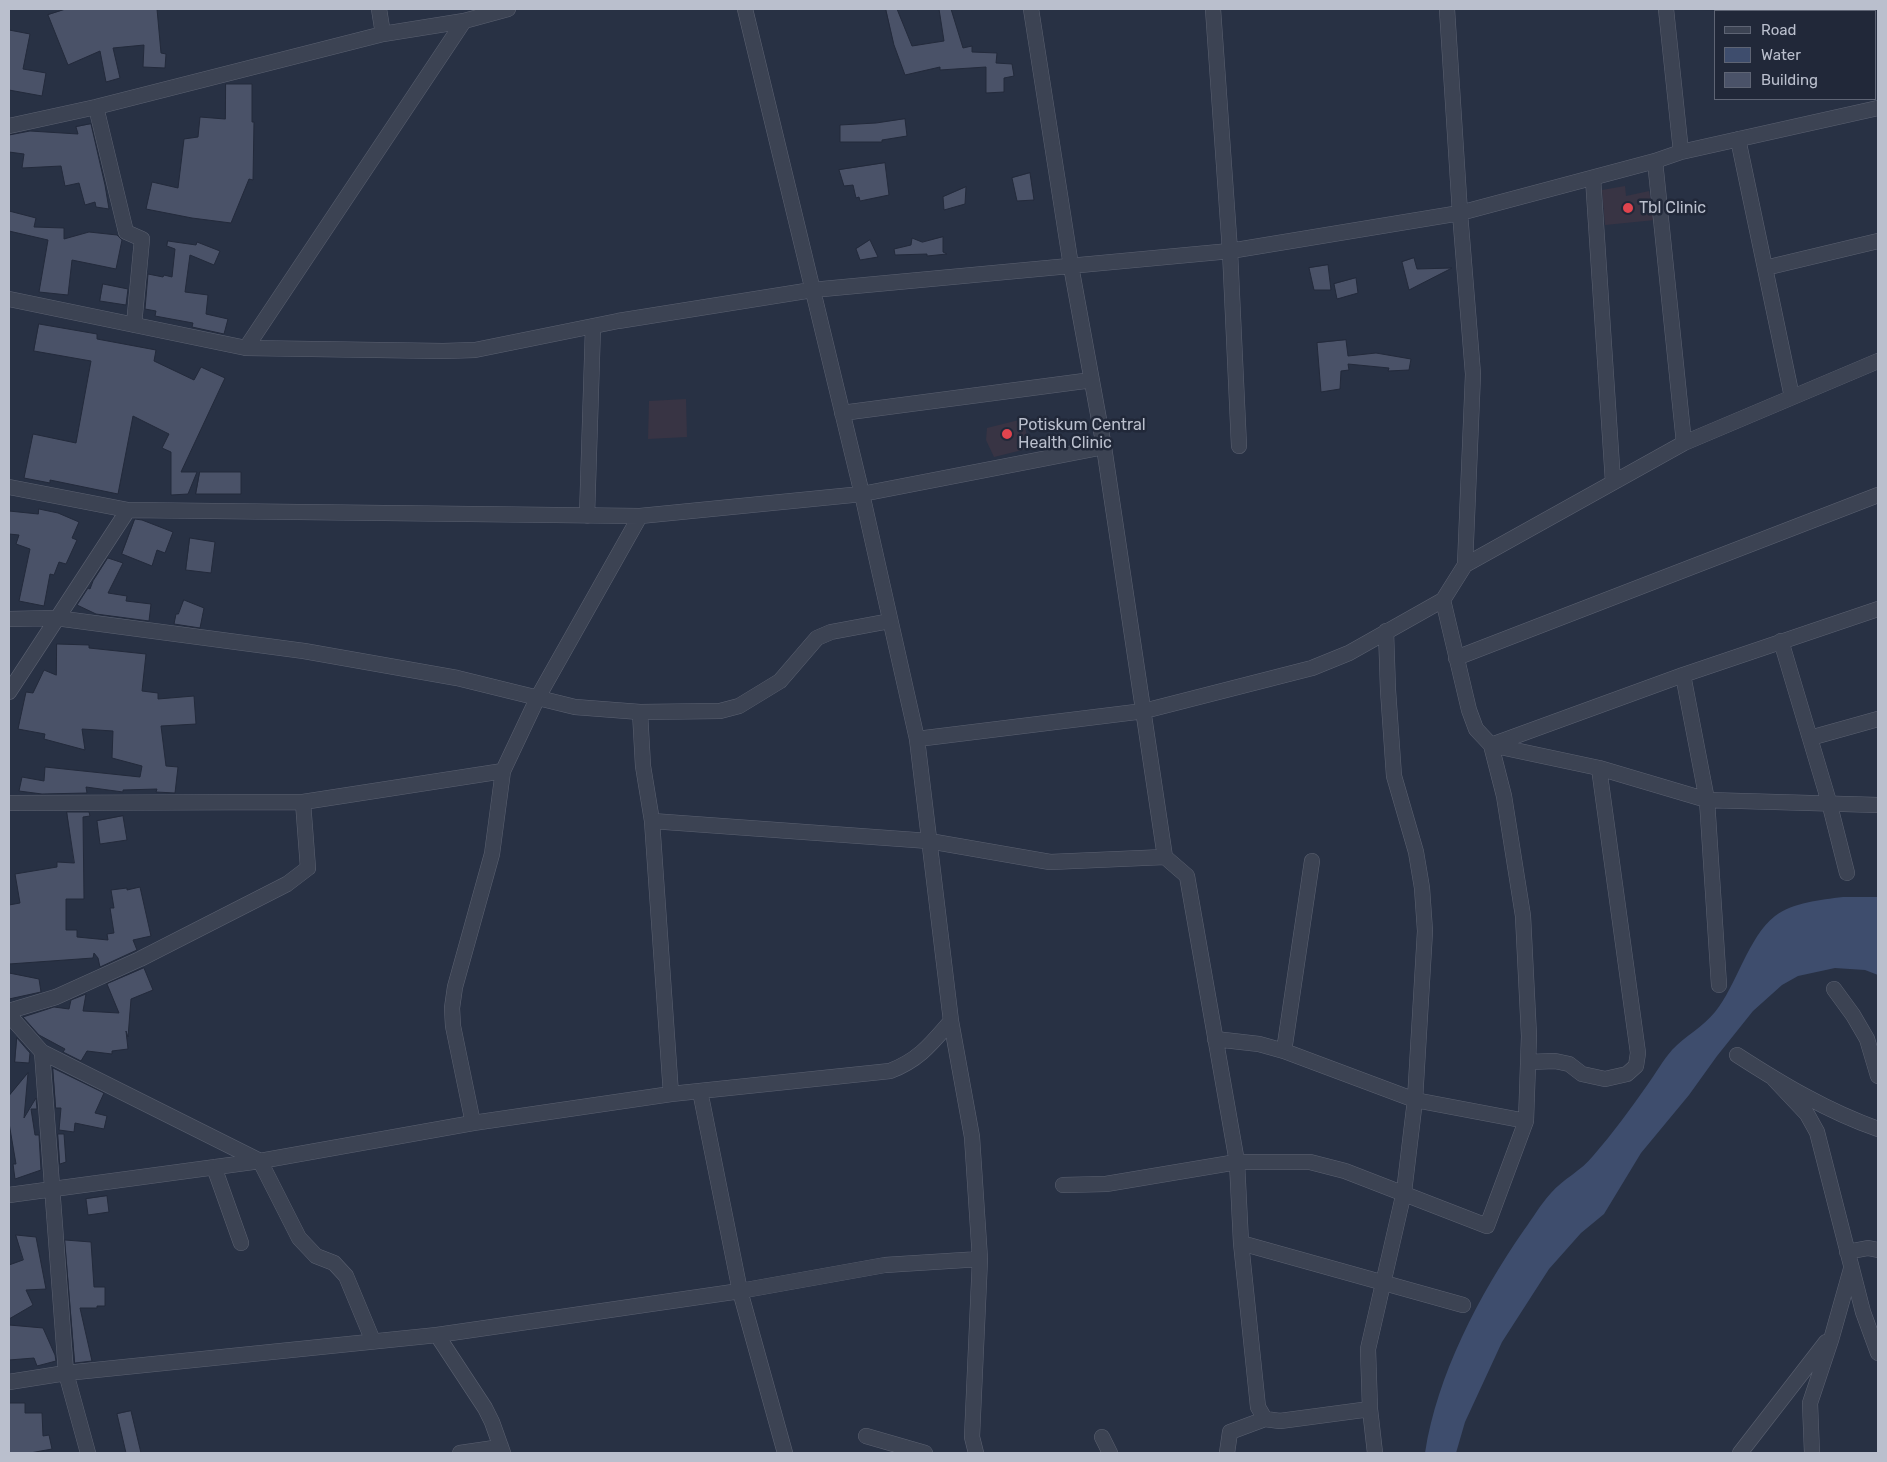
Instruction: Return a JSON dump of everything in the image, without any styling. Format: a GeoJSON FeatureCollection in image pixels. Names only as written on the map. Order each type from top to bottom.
{"type":"FeatureCollection","features":[{"type":"Feature","properties":{"kind":"street"},"geometry":{"type":"LineString","coordinates":[[379,9],[383,34]]}},
{"type":"Feature","properties":{"kind":"street"},"geometry":{"type":"LineString","coordinates":[[9,126],[96,107],[383,34],[464,21],[508,9]]}},
{"type":"Feature","properties":{"kind":"street"},"geometry":{"type":"LineString","coordinates":[[746,9],[862,494],[917,739],[950,1020],[972,1137],[980,1259],[972,1437],[976,1453]]}},
{"type":"Feature","properties":{"kind":"street"},"geometry":{"type":"LineString","coordinates":[[1030,9],[1071,266],[1104,447],[1165,857],[1187,876],[1237,1162],[1241,1243],[1258,1407],[1265,1419]]}},
{"type":"Feature","properties":{"kind":"street"},"geometry":{"type":"LineString","coordinates":[[1213,9],[1230,251],[1239,446]]}},
{"type":"Feature","properties":{"kind":"street"},"geometry":{"type":"LineString","coordinates":[[1447,9],[1460,213],[1473,374],[1465,565]]}},
{"type":"Feature","properties":{"kind":"street"},"geometry":{"type":"LineString","coordinates":[[1666,9],[1681,152]]}},
{"type":"Feature","properties":{"kind":"street"},"geometry":{"type":"LineString","coordinates":[[246,348],[464,21]]}},
{"type":"Feature","properties":{"kind":"street"},"geometry":{"type":"LineString","coordinates":[[96,107],[126,232],[142,239],[134,325]]}},
{"type":"Feature","properties":{"kind":"street"},"geometry":{"type":"LineString","coordinates":[[9,300],[246,348],[475,350],[593,327],[812,290],[1230,251],[1460,213],[1655,161],[1681,152],[1878,108]]}},
{"type":"Feature","properties":{"kind":"street"},"geometry":{"type":"LineString","coordinates":[[1738,139],[1792,398]]}},
{"type":"Feature","properties":{"kind":"street"},"geometry":{"type":"LineString","coordinates":[[1655,161],[1684,442]]}},
{"type":"Feature","properties":{"kind":"street"},"geometry":{"type":"LineString","coordinates":[[1593,178],[1613,482]]}},
{"type":"Feature","properties":{"kind":"street"},"geometry":{"type":"LineString","coordinates":[[1765,268],[1878,242]]}},
{"type":"Feature","properties":{"kind":"street"},"geometry":{"type":"LineString","coordinates":[[587,516],[593,327]]}},
{"type":"Feature","properties":{"kind":"street"},"geometry":{"type":"LineString","coordinates":[[917,739],[1144,711],[1312,668],[1349,653],[1442,600],[1465,565],[1684,442],[1792,398],[1878,360]]}},
{"type":"Feature","properties":{"kind":"street"},"geometry":{"type":"LineString","coordinates":[[842,413],[1092,380]]}},
{"type":"Feature","properties":{"kind":"street"},"geometry":{"type":"LineString","coordinates":[[9,487],[128,510],[640,516],[862,494],[1104,447]]}},
{"type":"Feature","properties":{"kind":"street"},"geometry":{"type":"LineString","coordinates":[[1456,658],[1878,495]]}},
{"type":"Feature","properties":{"kind":"street"},"geometry":{"type":"LineString","coordinates":[[9,692],[128,510]]}},
{"type":"Feature","properties":{"kind":"street"},"geometry":{"type":"LineString","coordinates":[[473,1123],[453,1026],[452,1008],[455,987],[492,854],[503,771],[538,697],[640,516]]}},
{"type":"Feature","properties":{"kind":"street"},"geometry":{"type":"LineString","coordinates":[[1063,1185],[1106,1184],[1237,1162],[1310,1162],[1345,1171],[1404,1192],[1487,1226],[1526,1121],[1529,1036],[1523,916],[1504,796],[1491,744],[1476,729],[1469,710],[1442,600]]}},
{"type":"Feature","properties":{"kind":"street"},"geometry":{"type":"LineString","coordinates":[[1491,744],[1683,674],[1878,609]]}},
{"type":"Feature","properties":{"kind":"street"},"geometry":{"type":"LineString","coordinates":[[9,619],[56,618],[304,651],[457,678],[575,707],[640,712],[720,711],[739,706],[780,681],[817,638],[831,632],[890,621]]}},
{"type":"Feature","properties":{"kind":"street"},"geometry":{"type":"LineString","coordinates":[[1374,1453],[1368,1349],[1404,1192],[1415,1100],[1424,931],[1422,888],[1416,852],[1394,776],[1386,631]]}},
{"type":"Feature","properties":{"kind":"street"},"geometry":{"type":"LineString","coordinates":[[1781,641],[1829,802],[1847,873]]}},
{"type":"Feature","properties":{"kind":"street"},"geometry":{"type":"LineString","coordinates":[[1683,674],[1707,800],[1719,985]]}},
{"type":"Feature","properties":{"kind":"street"},"geometry":{"type":"LineString","coordinates":[[640,712],[643,766],[652,820],[671,1094]]}},
{"type":"Feature","properties":{"kind":"street"},"geometry":{"type":"LineString","coordinates":[[1810,738],[1878,719]]}},
{"type":"Feature","properties":{"kind":"street"},"geometry":{"type":"LineString","coordinates":[[1491,744],[1599,768],[1707,800],[1829,802],[1878,805]]}},
{"type":"Feature","properties":{"kind":"street"},"geometry":{"type":"LineString","coordinates":[[1528,1062],[1555,1061],[1569,1064],[1582,1074],[1605,1080],[1627,1074],[1636,1066],[1638,1053],[1599,768]]}},
{"type":"Feature","properties":{"kind":"street"},"geometry":{"type":"LineString","coordinates":[[9,803],[303,802],[503,771]]}},
{"type":"Feature","properties":{"kind":"street"},"geometry":{"type":"LineString","coordinates":[[303,802],[308,868],[287,884],[140,960],[56,998],[9,1013],[42,1052],[260,1161],[299,1238],[316,1256],[334,1262],[346,1276],[373,1342]]}},
{"type":"Feature","properties":{"kind":"street"},"geometry":{"type":"LineString","coordinates":[[652,820],[929,841],[1050,862],[1165,857]]}},
{"type":"Feature","properties":{"kind":"street"},"geometry":{"type":"LineString","coordinates":[[1284,1052],[1312,861]]}},
{"type":"Feature","properties":{"kind":"street"},"geometry":{"type":"LineString","coordinates":[[1834,990],[1853,1015],[1867,1040],[1878,1076]]}},
{"type":"Feature","properties":{"kind":"street"},"geometry":{"type":"LineString","coordinates":[[9,1195],[260,1161],[473,1123],[671,1094],[890,1071],[906,1065],[926,1050],[950,1020]]}},
{"type":"Feature","properties":{"kind":"street"},"geometry":{"type":"LineString","coordinates":[[1216,1039],[1259,1044],[1415,1100],[1526,1121]]}},
{"type":"Feature","properties":{"kind":"street"},"geometry":{"type":"LineString","coordinates":[[42,1052],[66,1374],[88,1453]]}},
{"type":"Feature","properties":{"kind":"street"},"geometry":{"type":"LineString","coordinates":[[1737,1055],[1774,1079],[1829,1110],[1878,1129]]}},
{"type":"Feature","properties":{"kind":"street"},"geometry":{"type":"LineString","coordinates":[[1774,1079],[1807,1114],[1817,1132],[1851,1269],[1863,1312],[1878,1353]]}},
{"type":"Feature","properties":{"kind":"street"},"geometry":{"type":"LineString","coordinates":[[700,1091],[740,1290],[785,1453]]}},
{"type":"Feature","properties":{"kind":"street"},"geometry":{"type":"LineString","coordinates":[[214,1167],[241,1243]]}},
{"type":"Feature","properties":{"kind":"street"},"geometry":{"type":"LineString","coordinates":[[1241,1243],[1463,1305]]}},
{"type":"Feature","properties":{"kind":"street"},"geometry":{"type":"LineString","coordinates":[[1847,1252],[1868,1248],[1878,1250]]}},
{"type":"Feature","properties":{"kind":"street"},"geometry":{"type":"LineString","coordinates":[[9,1382],[66,1374],[437,1335],[740,1290],[885,1265],[980,1259]]}},
{"type":"Feature","properties":{"kind":"street"},"geometry":{"type":"LineString","coordinates":[[1812,1453],[1810,1403],[1851,1269]]}},
{"type":"Feature","properties":{"kind":"street"},"geometry":{"type":"LineString","coordinates":[[1740,1453],[1833,1332]]}},
{"type":"Feature","properties":{"kind":"street"},"geometry":{"type":"LineString","coordinates":[[437,1335],[485,1408],[502,1450],[460,1453]]}},
{"type":"Feature","properties":{"kind":"street"},"geometry":{"type":"LineString","coordinates":[[1227,1453],[1230,1432],[1265,1419],[1280,1421],[1370,1409]]}},
{"type":"Feature","properties":{"kind":"street"},"geometry":{"type":"LineString","coordinates":[[866,1436],[925,1453]]}},
{"type":"Feature","properties":{"kind":"street"},"geometry":{"type":"LineString","coordinates":[[1102,1437],[1110,1453]]}},
{"type":"Feature","properties":{"kind":"shaded area","name":"Tbl Clinic"},"geometry":{"type":"Polygon","coordinates":[[[1625,186],[1626,196],[1649,191],[1655,220],[1605,225],[1602,190],[1625,186]]]}},
{"type":"Feature","properties":{"kind":"shaded area"},"geometry":{"type":"Polygon","coordinates":[[[686,399],[687,437],[648,439],[649,401],[686,399]]]}},
{"type":"Feature","properties":{"kind":"shaded area","name":"Potiskum Central Health Clinic"},"geometry":{"type":"Polygon","coordinates":[[[1023,419],[1030,448],[994,457],[986,440],[987,428],[1023,419]]]}},
{"type":"Feature","properties":{"kind":"water"},"geometry":{"type":"Polygon","coordinates":[[[1843,897],[1878,897],[1878,975],[1865,970],[1835,968],[1798,976],[1782,985],[1753,1011],[1689,1095],[1641,1153],[1604,1214],[1581,1233],[1549,1269],[1502,1342],[1465,1422],[1456,1453],[1425,1453],[1439,1394],[1462,1337],[1491,1281],[1543,1202],[1556,1188],[1583,1166],[1600,1147],[1672,1050],[1715,1012],[1730,989],[1757,936],[1766,925],[1782,911],[1790,908],[1808,902],[1843,897]]]}},
{"type":"Feature","properties":{"kind":"building"},"geometry":{"type":"Polygon","coordinates":[[[66,9],[157,9],[161,53],[166,54],[165,68],[143,67],[144,45],[113,48],[120,78],[106,82],[100,51],[68,65],[48,15],[66,9]]]}},
{"type":"Feature","properties":{"kind":"building"},"geometry":{"type":"Polygon","coordinates":[[[886,9],[897,9],[912,46],[944,41],[939,9],[951,9],[963,48],[972,46],[972,52],[997,53],[996,63],[1012,64],[1014,76],[1004,78],[1004,92],[986,93],[986,67],[940,70],[940,67],[905,75],[894,45],[886,9]]]}},
{"type":"Feature","properties":{"kind":"building"},"geometry":{"type":"Polygon","coordinates":[[[9,30],[30,34],[23,69],[46,73],[42,96],[9,90],[9,30]]]}},
{"type":"Feature","properties":{"kind":"building"},"geometry":{"type":"Polygon","coordinates":[[[226,84],[252,84],[252,122],[254,122],[253,180],[249,179],[231,223],[146,209],[152,182],[178,188],[184,139],[198,137],[200,117],[225,119],[226,84]]]}},
{"type":"Feature","properties":{"kind":"building"},"geometry":{"type":"Polygon","coordinates":[[[905,119],[907,136],[882,140],[882,142],[840,142],[840,125],[905,119]]]}},
{"type":"Feature","properties":{"kind":"building"},"geometry":{"type":"Polygon","coordinates":[[[91,124],[109,209],[96,207],[95,202],[85,205],[79,183],[65,186],[61,166],[22,168],[24,154],[9,152],[9,135],[30,131],[78,134],[76,127],[91,124]]]}},
{"type":"Feature","properties":{"kind":"building"},"geometry":{"type":"Polygon","coordinates":[[[885,163],[889,195],[860,201],[859,197],[856,198],[853,185],[844,186],[839,170],[885,163]]]}},
{"type":"Feature","properties":{"kind":"building"},"geometry":{"type":"Polygon","coordinates":[[[1030,173],[1034,200],[1017,201],[1012,178],[1030,173]]]}},
{"type":"Feature","properties":{"kind":"building"},"geometry":{"type":"Polygon","coordinates":[[[966,187],[965,204],[944,210],[943,197],[966,187]]]}},
{"type":"Feature","properties":{"kind":"building"},"geometry":{"type":"Polygon","coordinates":[[[9,211],[36,218],[34,227],[64,228],[64,239],[89,232],[117,235],[122,240],[116,269],[72,260],[68,295],[39,292],[48,240],[9,231],[9,211]]]}},
{"type":"Feature","properties":{"kind":"building"},"geometry":{"type":"Polygon","coordinates":[[[943,237],[943,252],[947,254],[927,256],[927,254],[895,255],[894,249],[911,245],[912,238],[922,242],[943,237]]]}},
{"type":"Feature","properties":{"kind":"building"},"geometry":{"type":"Polygon","coordinates":[[[870,240],[878,257],[860,260],[856,249],[870,240]]]}},
{"type":"Feature","properties":{"kind":"building"},"geometry":{"type":"Polygon","coordinates":[[[168,241],[196,245],[197,242],[220,251],[214,265],[190,255],[185,292],[208,295],[206,314],[228,319],[224,334],[192,327],[193,323],[155,316],[156,311],[145,309],[148,274],[172,277],[175,249],[167,246],[168,241]]]}},
{"type":"Feature","properties":{"kind":"building"},"geometry":{"type":"Polygon","coordinates":[[[1414,258],[1417,269],[1452,268],[1409,290],[1402,262],[1414,258]]]}},
{"type":"Feature","properties":{"kind":"building"},"geometry":{"type":"Polygon","coordinates":[[[1328,265],[1331,290],[1314,290],[1309,268],[1328,265]]]}},
{"type":"Feature","properties":{"kind":"building"},"geometry":{"type":"Polygon","coordinates":[[[1356,278],[1358,293],[1337,299],[1334,284],[1356,278]]]}},
{"type":"Feature","properties":{"kind":"building"},"geometry":{"type":"Polygon","coordinates":[[[103,284],[128,289],[126,305],[100,301],[103,284]]]}},
{"type":"Feature","properties":{"kind":"building"},"geometry":{"type":"Polygon","coordinates":[[[39,324],[97,334],[97,339],[156,350],[154,361],[194,380],[201,367],[225,378],[181,472],[197,472],[188,494],[171,495],[171,452],[162,448],[169,434],[133,416],[118,494],[50,480],[50,483],[24,478],[33,434],[76,443],[91,361],[34,351],[39,324]]]}},
{"type":"Feature","properties":{"kind":"building"},"geometry":{"type":"Polygon","coordinates":[[[1346,340],[1348,356],[1376,353],[1411,359],[1409,370],[1388,371],[1389,368],[1348,364],[1349,370],[1341,371],[1340,389],[1321,392],[1317,343],[1346,340]]]}},
{"type":"Feature","properties":{"kind":"building"},"geometry":{"type":"Polygon","coordinates":[[[200,472],[241,472],[241,494],[196,494],[200,472]]]}},
{"type":"Feature","properties":{"kind":"building"},"geometry":{"type":"Polygon","coordinates":[[[39,509],[58,513],[79,522],[72,538],[77,540],[66,564],[59,562],[54,575],[50,574],[44,606],[19,601],[30,549],[16,544],[19,535],[9,534],[9,511],[38,514],[39,509]]]}},
{"type":"Feature","properties":{"kind":"building"},"geometry":{"type":"Polygon","coordinates":[[[135,519],[173,532],[165,553],[157,550],[152,566],[122,554],[135,519]]]}},
{"type":"Feature","properties":{"kind":"building"},"geometry":{"type":"Polygon","coordinates":[[[190,538],[215,542],[211,573],[186,570],[190,538]]]}},
{"type":"Feature","properties":{"kind":"building"},"geometry":{"type":"Polygon","coordinates":[[[108,558],[123,563],[108,593],[127,596],[126,601],[151,604],[149,621],[96,614],[77,605],[88,588],[90,589],[108,558]]]}},
{"type":"Feature","properties":{"kind":"building"},"geometry":{"type":"Polygon","coordinates":[[[184,600],[204,608],[200,628],[174,624],[176,614],[178,614],[184,600]]]}},
{"type":"Feature","properties":{"kind":"building"},"geometry":{"type":"Polygon","coordinates":[[[57,644],[89,645],[89,648],[146,654],[142,691],[158,693],[158,699],[194,696],[196,724],[161,726],[166,766],[178,767],[175,793],[156,792],[157,789],[123,790],[123,792],[86,787],[87,793],[42,794],[19,791],[22,777],[44,781],[45,767],[140,777],[142,766],[112,758],[113,731],[82,729],[85,750],[44,739],[45,734],[18,729],[26,692],[33,693],[44,670],[56,675],[57,644]]]}},
{"type":"Feature","properties":{"kind":"building"},"geometry":{"type":"Polygon","coordinates":[[[67,812],[89,812],[90,816],[83,817],[84,899],[66,899],[66,930],[77,930],[77,937],[108,940],[107,934],[114,933],[110,908],[114,908],[111,890],[127,888],[127,890],[140,887],[151,936],[133,940],[137,950],[100,967],[98,958],[94,953],[93,958],[9,964],[9,905],[20,903],[15,874],[57,867],[57,862],[74,863],[67,812]]]}},
{"type":"Feature","properties":{"kind":"building"},"geometry":{"type":"Polygon","coordinates":[[[123,816],[127,840],[100,844],[97,821],[123,816]]]}},
{"type":"Feature","properties":{"kind":"building"},"geometry":{"type":"Polygon","coordinates":[[[144,968],[153,990],[131,999],[128,1037],[126,1031],[128,1049],[112,1051],[112,1054],[87,1051],[81,1061],[63,1052],[65,1049],[39,1035],[23,1017],[54,1007],[69,1009],[71,1000],[86,994],[83,1011],[119,1013],[107,984],[144,968]]]}},
{"type":"Feature","properties":{"kind":"building"},"geometry":{"type":"Polygon","coordinates":[[[9,973],[39,979],[41,992],[9,999],[9,973]]]}},
{"type":"Feature","properties":{"kind":"building"},"geometry":{"type":"Polygon","coordinates":[[[17,1038],[30,1053],[29,1063],[15,1062],[17,1038]]]}},
{"type":"Feature","properties":{"kind":"building"},"geometry":{"type":"Polygon","coordinates":[[[53,1068],[104,1093],[95,1113],[107,1116],[104,1129],[75,1123],[74,1132],[59,1130],[61,1108],[56,1108],[53,1068]]]}},
{"type":"Feature","properties":{"kind":"building"},"geometry":{"type":"Polygon","coordinates":[[[28,1073],[24,1118],[36,1098],[37,1109],[31,1109],[35,1135],[39,1135],[41,1170],[15,1179],[13,1164],[16,1164],[9,1123],[9,1096],[28,1073]]]}},
{"type":"Feature","properties":{"kind":"building"},"geometry":{"type":"Polygon","coordinates":[[[58,1134],[64,1134],[66,1162],[60,1164],[58,1134]]]}},
{"type":"Feature","properties":{"kind":"building"},"geometry":{"type":"Polygon","coordinates":[[[107,1196],[109,1212],[88,1215],[86,1199],[107,1196]]]}},
{"type":"Feature","properties":{"kind":"building"},"geometry":{"type":"Polygon","coordinates":[[[16,1235],[36,1237],[46,1289],[26,1290],[33,1305],[9,1319],[9,1265],[23,1260],[16,1235]]]}},
{"type":"Feature","properties":{"kind":"building"},"geometry":{"type":"Polygon","coordinates":[[[65,1240],[91,1242],[94,1287],[105,1287],[105,1306],[80,1308],[92,1361],[75,1363],[65,1240]]]}},
{"type":"Feature","properties":{"kind":"building"},"geometry":{"type":"Polygon","coordinates":[[[9,1325],[43,1328],[56,1361],[37,1366],[34,1358],[9,1360],[9,1325]]]}},
{"type":"Feature","properties":{"kind":"building"},"geometry":{"type":"Polygon","coordinates":[[[9,1403],[25,1403],[25,1413],[42,1413],[43,1436],[49,1435],[52,1449],[30,1453],[9,1453],[9,1403]]]}},
{"type":"Feature","properties":{"kind":"building"},"geometry":{"type":"Polygon","coordinates":[[[131,1411],[141,1453],[126,1453],[117,1414],[131,1411]]]}},
{"type":"Feature","properties":{"kind":"place","name":"Tbl Clinic"},"geometry":{"type":"Point","coordinates":[1628,208]}},
{"type":"Feature","properties":{"kind":"place","name":"Potiskum Central Health Clinic"},"geometry":{"type":"Point","coordinates":[1007,434]}}]}
